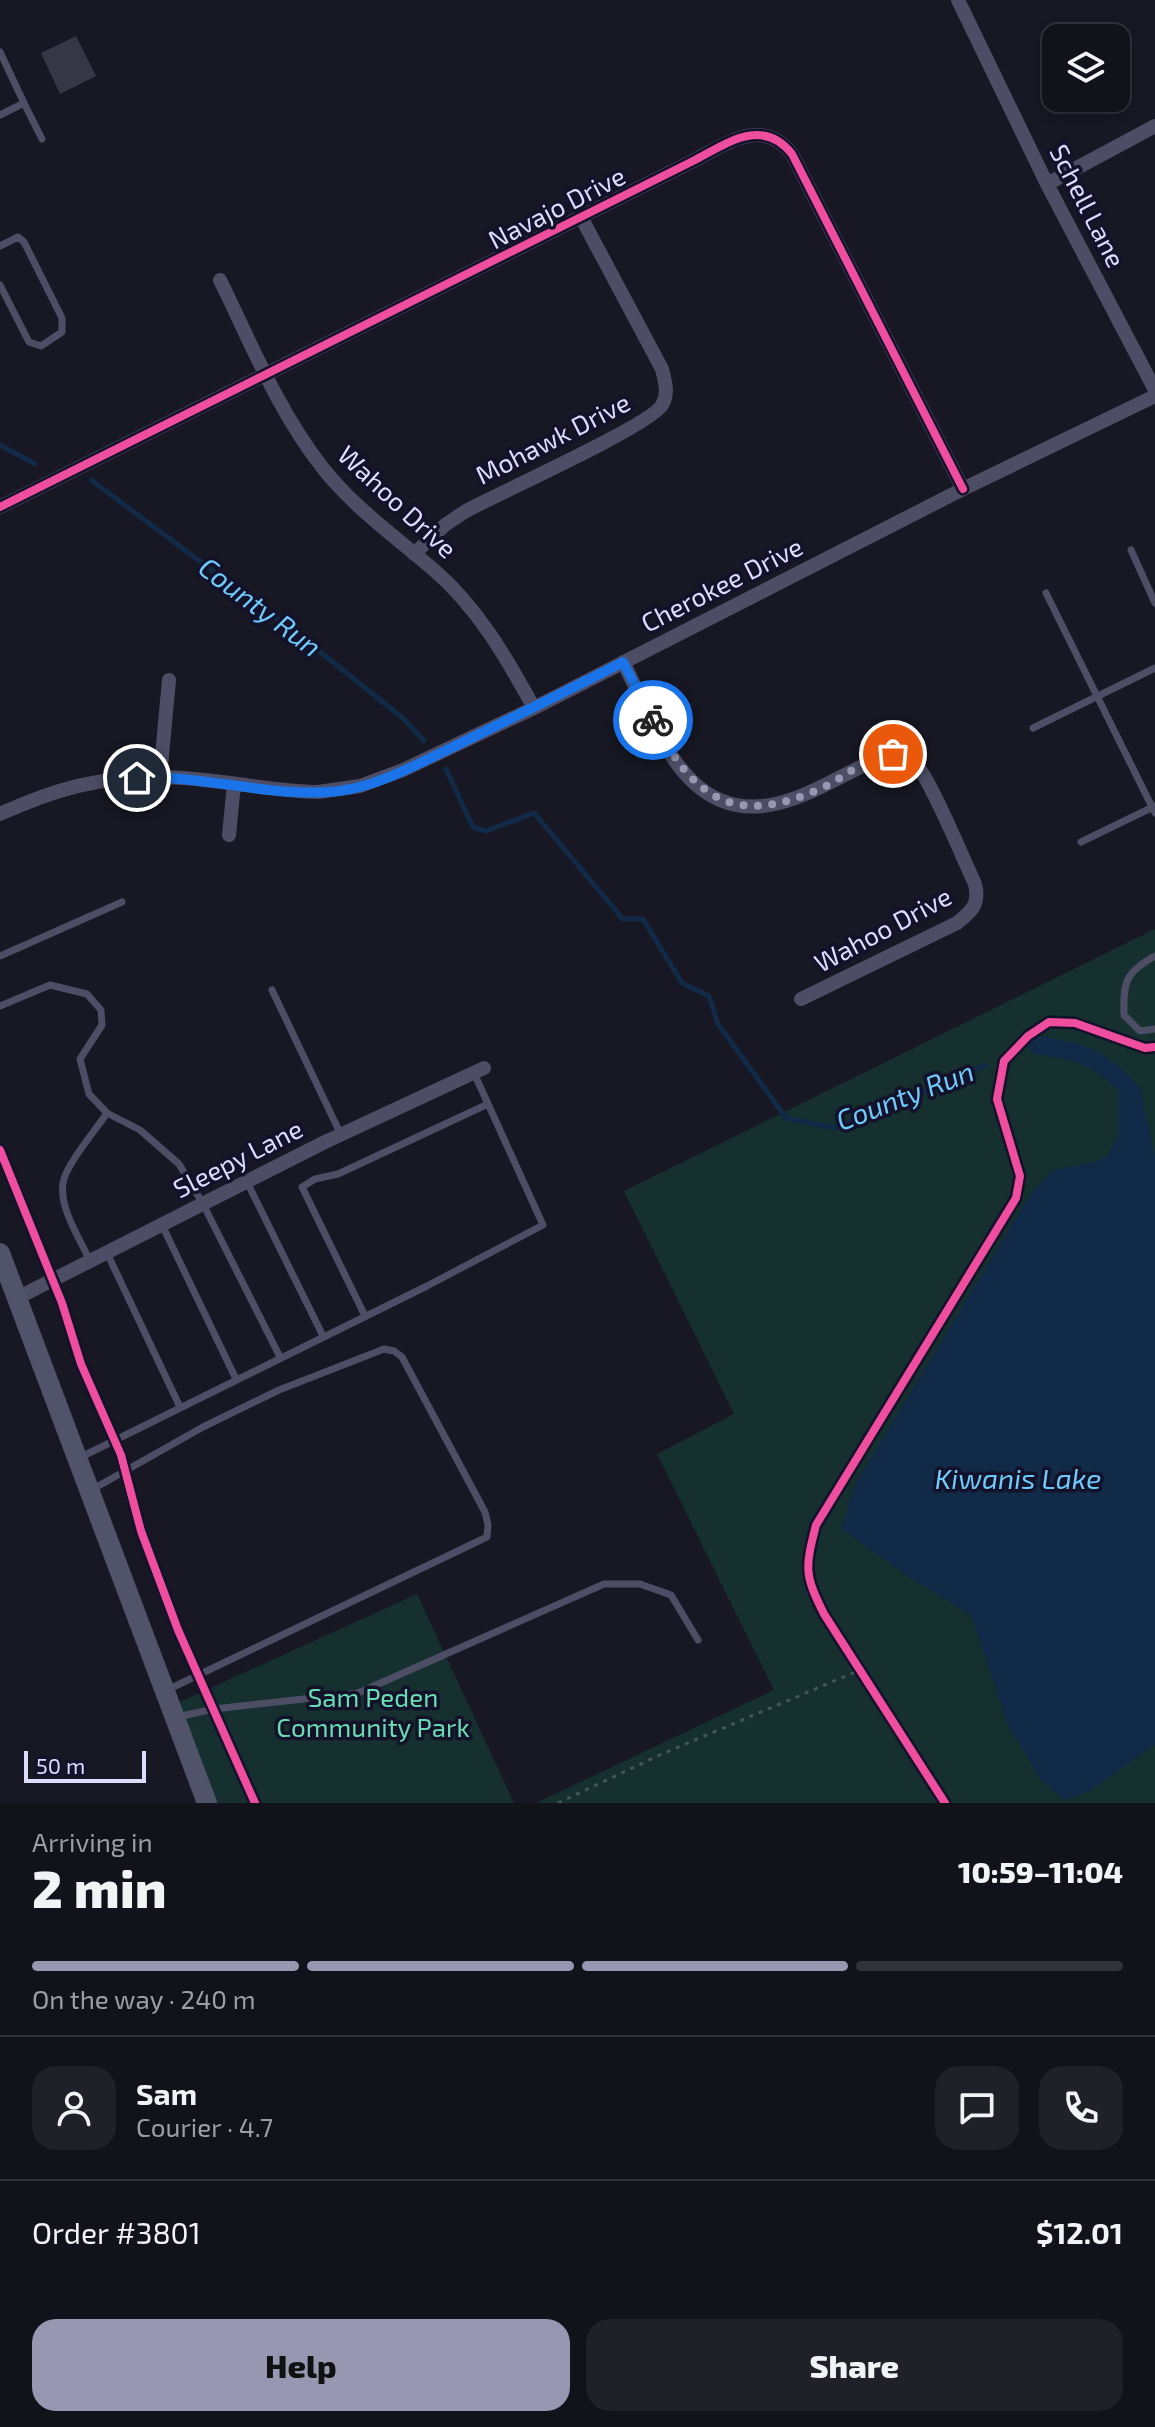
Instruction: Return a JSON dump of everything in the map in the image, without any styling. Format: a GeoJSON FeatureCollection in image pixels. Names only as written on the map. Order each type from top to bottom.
{"type":"FeatureCollection","features":[{"type":"Feature","properties":{"kind":"main road"},"geometry":{"type":"LineString","coordinates":[[0,1253],[13,1299],[90,1491],[207,1803]]}},
{"type":"Feature","properties":{"kind":"street","name":"Schell Lane"},"geometry":{"type":"LineString","coordinates":[[958,0],[1047,184],[1155,393]]}},
{"type":"Feature","properties":{"kind":"street"},"geometry":{"type":"LineString","coordinates":[[1047,184],[1155,126]]}},
{"type":"Feature","properties":{"kind":"street","name":"Navajo Drive"},"geometry":{"type":"LineString","coordinates":[[0,507],[267,375],[425,292],[491,263],[743,137],[770,135],[783,143],[792,154],[963,489]]}},
{"type":"Feature","properties":{"kind":"street","name":"Mohawk Drive"},"geometry":{"type":"LineString","coordinates":[[414,554],[445,525],[466,511],[607,440],[656,412],[664,404],[666,393],[662,369],[581,217]]}},
{"type":"Feature","properties":{"kind":"street","name":"Wahoo Drive"},"geometry":{"type":"LineString","coordinates":[[220,280],[299,435],[324,469],[370,517],[463,599],[488,630],[534,708]]}},
{"type":"Feature","properties":{"kind":"street","name":"Cherokee Drive"},"geometry":{"type":"LineString","coordinates":[[0,814],[46,794],[91,782],[160,777],[296,792],[340,791],[360,786],[403,770],[534,708],[1155,393]]}},
{"type":"Feature","properties":{"kind":"street","name":"Wahoo Drive"},"geometry":{"type":"LineString","coordinates":[[623,662],[683,771],[694,783],[724,801],[759,806],[794,799],[826,786],[867,761],[893,754],[912,760],[925,777],[975,884],[978,896],[975,907],[957,923],[801,999]]}},
{"type":"Feature","properties":{"kind":"street"},"geometry":{"type":"LineString","coordinates":[[160,777],[169,680]]}},
{"type":"Feature","properties":{"kind":"street"},"geometry":{"type":"LineString","coordinates":[[229,835],[234,784]]}},
{"type":"Feature","properties":{"kind":"street","name":"Sleepy Lane"},"geometry":{"type":"LineString","coordinates":[[13,1299],[341,1135],[479,1071]]}},
{"type":"Feature","properties":{"kind":"lane"},"geometry":{"type":"LineString","coordinates":[[0,52],[42,139]]}},
{"type":"Feature","properties":{"kind":"lane"},"geometry":{"type":"LineString","coordinates":[[0,115],[24,103]]}},
{"type":"Feature","properties":{"kind":"lane"},"geometry":{"type":"LineString","coordinates":[[0,246],[18,237],[24,242],[62,318],[62,332],[41,346],[29,342],[0,285]]}},
{"type":"Feature","properties":{"kind":"lane"},"geometry":{"type":"LineString","coordinates":[[1131,550],[1155,603]]}},
{"type":"Feature","properties":{"kind":"lane"},"geometry":{"type":"LineString","coordinates":[[1046,593],[1154,809],[1081,842]]}},
{"type":"Feature","properties":{"kind":"lane"},"geometry":{"type":"LineString","coordinates":[[1033,728],[1155,668]]}},
{"type":"Feature","properties":{"kind":"lane"},"geometry":{"type":"LineString","coordinates":[[0,956],[122,902]]}},
{"type":"Feature","properties":{"kind":"lane"},"geometry":{"type":"LineString","coordinates":[[1155,956],[1140,964],[1123,985],[1123,1000],[1124,1015],[1140,1031],[1155,1029]]}},
{"type":"Feature","properties":{"kind":"lane"},"geometry":{"type":"LineString","coordinates":[[0,1006],[50,985],[87,994],[101,1010],[102,1025],[80,1059],[89,1094],[107,1113],[140,1130],[179,1164],[203,1204],[280,1357]]}},
{"type":"Feature","properties":{"kind":"lane"},"geometry":{"type":"LineString","coordinates":[[272,990],[341,1135]]}},
{"type":"Feature","properties":{"kind":"lane"},"geometry":{"type":"LineString","coordinates":[[77,1458],[543,1225],[488,1104],[479,1071]]}},
{"type":"Feature","properties":{"kind":"lane"},"geometry":{"type":"LineString","coordinates":[[365,1316],[302,1187],[315,1179],[338,1174],[488,1104]]}},
{"type":"Feature","properties":{"kind":"lane"},"geometry":{"type":"LineString","coordinates":[[90,1261],[65,1205],[63,1182],[107,1113]]}},
{"type":"Feature","properties":{"kind":"lane"},"geometry":{"type":"LineString","coordinates":[[247,1182],[323,1336]]}},
{"type":"Feature","properties":{"kind":"lane"},"geometry":{"type":"LineString","coordinates":[[162,1225],[236,1379]]}},
{"type":"Feature","properties":{"kind":"lane"},"geometry":{"type":"LineString","coordinates":[[107,1253],[180,1407]]}},
{"type":"Feature","properties":{"kind":"lane"},"geometry":{"type":"LineString","coordinates":[[90,1491],[203,1427],[279,1390],[384,1349],[402,1357],[485,1512],[487,1537],[165,1691]]}},
{"type":"Feature","properties":{"kind":"lane"},"geometry":{"type":"LineString","coordinates":[[175,1718],[214,1709],[358,1693],[604,1584],[640,1584],[671,1595],[698,1640]]}},
{"type":"Feature","properties":{"kind":"path"},"geometry":{"type":"LineString","coordinates":[[853,1659],[869,1684]]}},
{"type":"Feature","properties":{"kind":"path"},"geometry":{"type":"LineString","coordinates":[[558,1803],[662,1754],[860,1670]]}},
{"type":"Feature","properties":{"kind":"green space"},"geometry":{"type":"Polygon","coordinates":[[[1155,929],[1155,1803],[536,1803],[774,1690],[657,1454],[734,1414],[624,1191],[1155,929]]]}},
{"type":"Feature","properties":{"kind":"green space","name":"Sam Peden Community Park"},"geometry":{"type":"Polygon","coordinates":[[[417,1594],[514,1803],[210,1803],[171,1706],[417,1594]]]}},
{"type":"Feature","properties":{"kind":"water","name":"Kiwanis Lake"},"geometry":{"type":"Polygon","coordinates":[[[1126,1073],[1140,1088],[1155,1156],[1155,1744],[1090,1791],[1065,1800],[1041,1780],[1008,1725],[971,1615],[909,1577],[842,1529],[854,1486],[1032,1192],[1054,1170],[1098,1161],[1107,1156],[1118,1136],[1118,1088],[1126,1073]]]}},
{"type":"Feature","properties":{"kind":"building"},"geometry":{"type":"Polygon","coordinates":[[[76,36],[96,76],[60,94],[41,53],[76,36]]]}},
{"type":"Feature","properties":{"kind":"waterway","name":"County Run"},"geometry":{"type":"LineString","coordinates":[[0,445],[35,464]]}},
{"type":"Feature","properties":{"kind":"waterway","name":"County Run"},"geometry":{"type":"LineString","coordinates":[[91,480],[304,639],[404,719],[424,741]]}},
{"type":"Feature","properties":{"kind":"waterway","name":"County Run"},"geometry":{"type":"LineString","coordinates":[[446,769],[473,827],[486,831],[534,813],[623,919],[643,919],[682,983],[709,996],[718,1024],[786,1118],[835,1128],[986,1065]]}},
{"type":"Feature","properties":{"kind":"waterway","name":"County Run"},"geometry":{"type":"LineString","coordinates":[[1038,1045],[1084,1056],[1103,1065],[1121,1081]]}},
{"type":"Feature","properties":{"kind":"cycle path"},"geometry":{"type":"LineString","coordinates":[[0,507],[718,147],[756,135],[769,137],[792,154],[963,489]]}},
{"type":"Feature","properties":{"kind":"cycle path"},"geometry":{"type":"LineString","coordinates":[[945,1803],[817,1600],[808,1571],[816,1525],[1016,1198],[1020,1176],[997,1099],[1004,1061],[1028,1036],[1049,1022],[1075,1023],[1145,1048],[1155,1047]]}},
{"type":"Feature","properties":{"kind":"cycle path"},"geometry":{"type":"LineString","coordinates":[[0,1150],[62,1303],[81,1364],[121,1455],[141,1531],[178,1630],[255,1803]]}},
{"type":"Feature","properties":{"kind":"way so far"},"geometry":{"type":"LineString","coordinates":[[653,720],[683,771],[694,783],[724,801],[741,805],[759,806],[794,799],[826,786],[867,761],[893,754]]}},
{"type":"Feature","properties":{"kind":"route"},"geometry":{"type":"LineString","coordinates":[[137,778],[160,777],[296,792],[340,791],[382,779],[429,758],[623,662],[653,720]]}}]}
